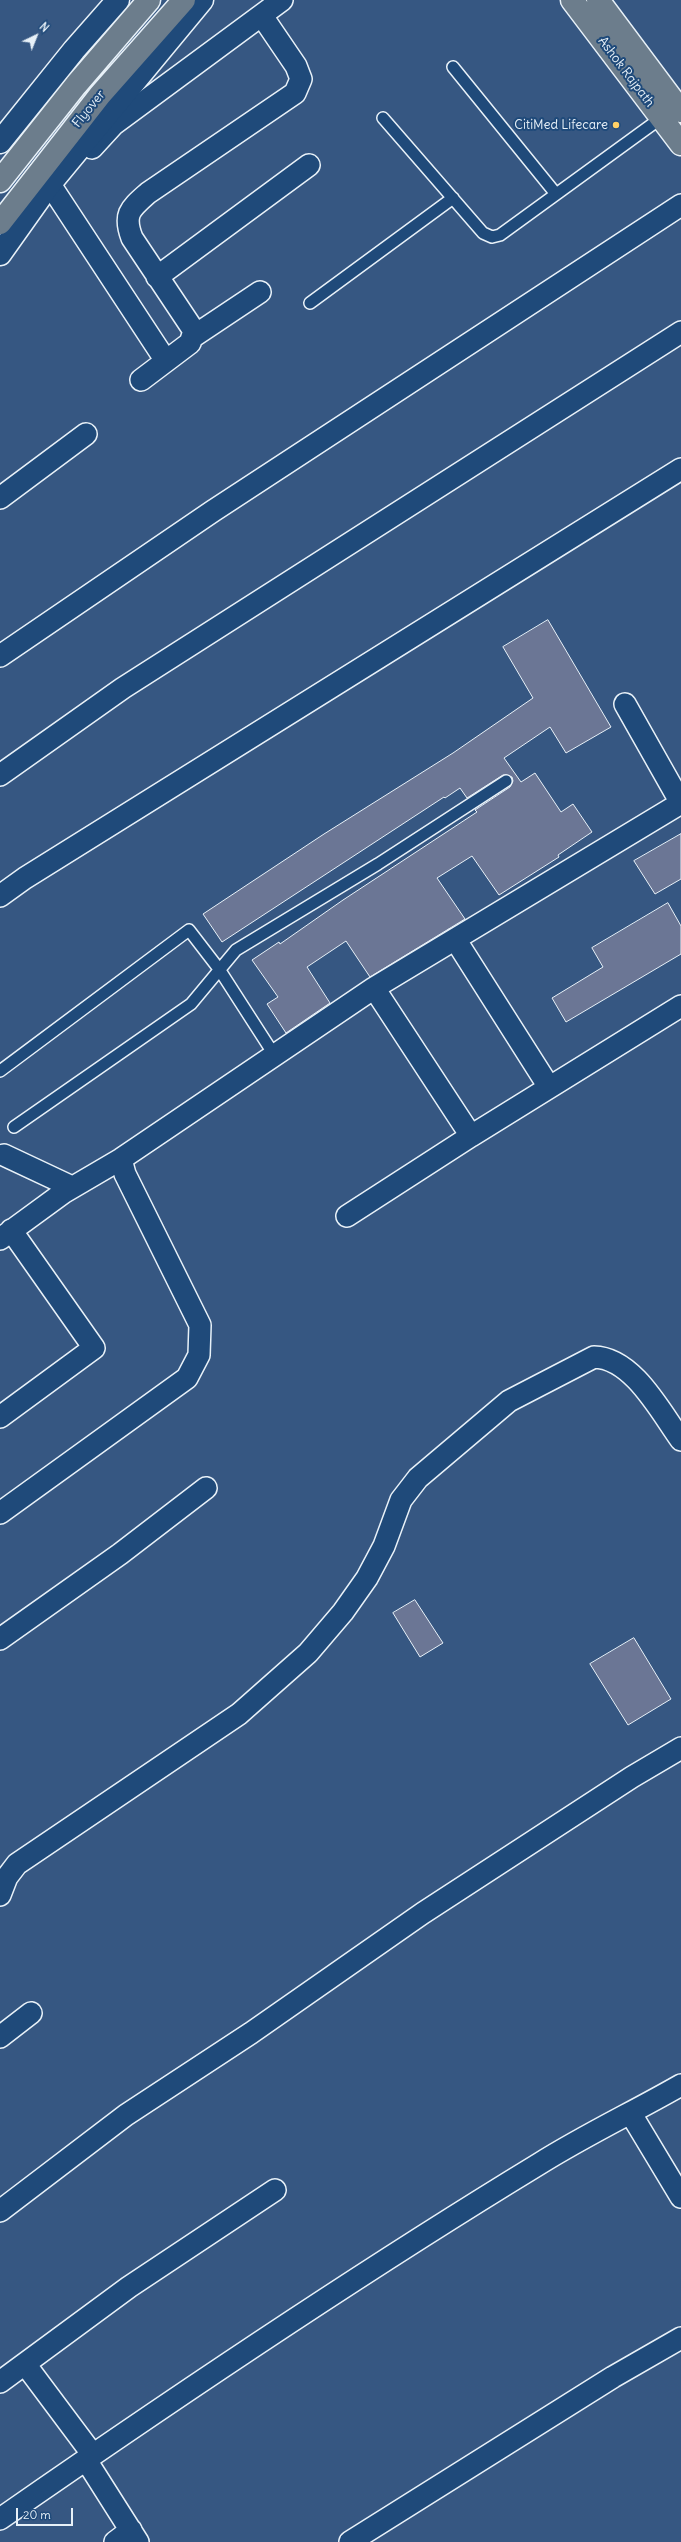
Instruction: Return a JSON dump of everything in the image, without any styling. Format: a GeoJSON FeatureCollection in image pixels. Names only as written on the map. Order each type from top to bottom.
{"type":"FeatureCollection","features":[{"type":"Feature","properties":{"kind":"main road","name":"Flyover"},"geometry":{"type":"LineString","coordinates":[[0,181],[76,85],[149,0]]}},
{"type":"Feature","properties":{"kind":"main road","name":"Flyover"},"geometry":{"type":"LineString","coordinates":[[0,223],[100,95],[184,0]]}},
{"type":"Feature","properties":{"kind":"main road","name":"Ashok Rajpath"},"geometry":{"type":"LineString","coordinates":[[572,0],[681,144]]}},
{"type":"Feature","properties":{"kind":"main road","name":"Ashok Rajpath"},"geometry":{"type":"LineString","coordinates":[[598,0],[681,111]]}},
{"type":"Feature","properties":{"kind":"street"},"geometry":{"type":"LineString","coordinates":[[0,142],[74,50],[118,0]]}},
{"type":"Feature","properties":{"kind":"street"},"geometry":{"type":"LineString","coordinates":[[0,254],[51,187],[202,0]]}},
{"type":"Feature","properties":{"kind":"street"},"geometry":{"type":"LineString","coordinates":[[51,187],[114,124],[282,0]]}},
{"type":"Feature","properties":{"kind":"street"},"geometry":{"type":"LineString","coordinates":[[194,336],[194,331],[132,238],[127,225],[129,210],[148,193],[295,93],[299,87],[301,79],[296,66],[262,16]]}},
{"type":"Feature","properties":{"kind":"street"},"geometry":{"type":"LineString","coordinates":[[158,277],[309,165]]}},
{"type":"Feature","properties":{"kind":"street"},"geometry":{"type":"LineString","coordinates":[[51,187],[166,361]]}},
{"type":"Feature","properties":{"kind":"street"},"geometry":{"type":"LineString","coordinates":[[0,656],[213,511],[681,204]]}},
{"type":"Feature","properties":{"kind":"street"},"geometry":{"type":"LineString","coordinates":[[141,380],[190,343],[194,336],[260,292]]}},
{"type":"Feature","properties":{"kind":"street"},"geometry":{"type":"LineString","coordinates":[[0,775],[136,680],[681,332]]}},
{"type":"Feature","properties":{"kind":"street"},"geometry":{"type":"LineString","coordinates":[[0,498],[86,434]]}},
{"type":"Feature","properties":{"kind":"street"},"geometry":{"type":"LineString","coordinates":[[0,896],[25,878],[681,469]]}},
{"type":"Feature","properties":{"kind":"street"},"geometry":{"type":"LineString","coordinates":[[0,1416],[94,1348],[6,1235],[72,1187],[121,1159],[374,988],[681,803],[625,704]]}},
{"type":"Feature","properties":{"kind":"street"},"geometry":{"type":"LineString","coordinates":[[455,939],[549,1087]]}},
{"type":"Feature","properties":{"kind":"street"},"geometry":{"type":"LineString","coordinates":[[374,988],[471,1136]]}},
{"type":"Feature","properties":{"kind":"street"},"geometry":{"type":"LineString","coordinates":[[346,1216],[549,1087],[681,1006]]}},
{"type":"Feature","properties":{"kind":"street"},"geometry":{"type":"LineString","coordinates":[[4,1154],[72,1187]]}},
{"type":"Feature","properties":{"kind":"street"},"geometry":{"type":"LineString","coordinates":[[0,1513],[187,1378],[199,1355],[200,1325],[125,1174],[121,1159]]}},
{"type":"Feature","properties":{"kind":"street"},"geometry":{"type":"LineString","coordinates":[[0,1894],[7,1877],[17,1864],[239,1714],[308,1653],[367,1578],[384,1546],[401,1500],[414,1484],[509,1401],[594,1357],[605,1358],[615,1361],[632,1374],[681,1440]]}},
{"type":"Feature","properties":{"kind":"street"},"geometry":{"type":"LineString","coordinates":[[0,1639],[120,1554],[206,1488]]}},
{"type":"Feature","properties":{"kind":"street"},"geometry":{"type":"LineString","coordinates":[[0,2211],[126,2115],[251,2033],[423,1913],[632,1777],[681,1748]]}},
{"type":"Feature","properties":{"kind":"street"},"geometry":{"type":"LineString","coordinates":[[0,2037],[32,2013]]}},
{"type":"Feature","properties":{"kind":"street"},"geometry":{"type":"LineString","coordinates":[[0,2520],[242,2353],[372,2268],[541,2162],[631,2114],[681,2085]]}},
{"type":"Feature","properties":{"kind":"street"},"geometry":{"type":"LineString","coordinates":[[631,2114],[681,2197]]}},
{"type":"Feature","properties":{"kind":"street"},"geometry":{"type":"LineString","coordinates":[[0,2382],[130,2287],[275,2190]]}},
{"type":"Feature","properties":{"kind":"street"},"geometry":{"type":"LineString","coordinates":[[350,2542],[613,2376],[681,2338]]}},
{"type":"Feature","properties":{"kind":"street"},"geometry":{"type":"LineString","coordinates":[[25,2364],[89,2458],[128,2538]]}},
{"type":"Feature","properties":{"kind":"lane"},"geometry":{"type":"LineString","coordinates":[[453,67],[556,194]]}},
{"type":"Feature","properties":{"kind":"lane"},"geometry":{"type":"LineString","coordinates":[[383,118],[483,233],[492,237],[500,235],[661,118]]}},
{"type":"Feature","properties":{"kind":"lane"},"geometry":{"type":"LineString","coordinates":[[310,303],[453,198]]}},
{"type":"Feature","properties":{"kind":"lane"},"geometry":{"type":"LineString","coordinates":[[14,1127],[191,1004],[236,950],[378,864],[506,781]]}},
{"type":"Feature","properties":{"kind":"lane"},"geometry":{"type":"LineString","coordinates":[[0,1071],[189,930],[219,969],[275,1056]]}},
{"type":"Feature","properties":{"kind":"building"},"geometry":{"type":"Polygon","coordinates":[[[548,620],[611,727],[566,753],[550,727],[504,758],[521,782],[535,773],[561,812],[573,804],[592,832],[558,855],[559,857],[499,895],[472,856],[437,878],[465,919],[370,977],[346,941],[307,967],[330,1003],[286,1033],[267,1004],[278,997],[252,960],[279,942],[280,944],[343,900],[477,812],[475,810],[510,787],[513,781],[512,777],[503,775],[467,798],[460,788],[445,798],[444,797],[222,942],[203,914],[324,834],[453,753],[533,698],[503,647],[548,620]]]}},
{"type":"Feature","properties":{"kind":"building"},"geometry":{"type":"Polygon","coordinates":[[[681,834],[681,879],[655,894],[634,861],[681,834]]]}},
{"type":"Feature","properties":{"kind":"building"},"geometry":{"type":"Polygon","coordinates":[[[668,903],[681,926],[681,954],[566,1022],[552,998],[603,967],[592,948],[668,903]]]}},
{"type":"Feature","properties":{"kind":"building"},"geometry":{"type":"Polygon","coordinates":[[[415,1600],[443,1643],[420,1657],[393,1613],[415,1600]]]}},
{"type":"Feature","properties":{"kind":"building"},"geometry":{"type":"Polygon","coordinates":[[[634,1638],[671,1699],[628,1725],[590,1664],[634,1638]]]}},
{"type":"Feature","properties":{"kind":"place","name":"CitiMed Lifecare"},"geometry":{"type":"Point","coordinates":[616,125]}}]}
